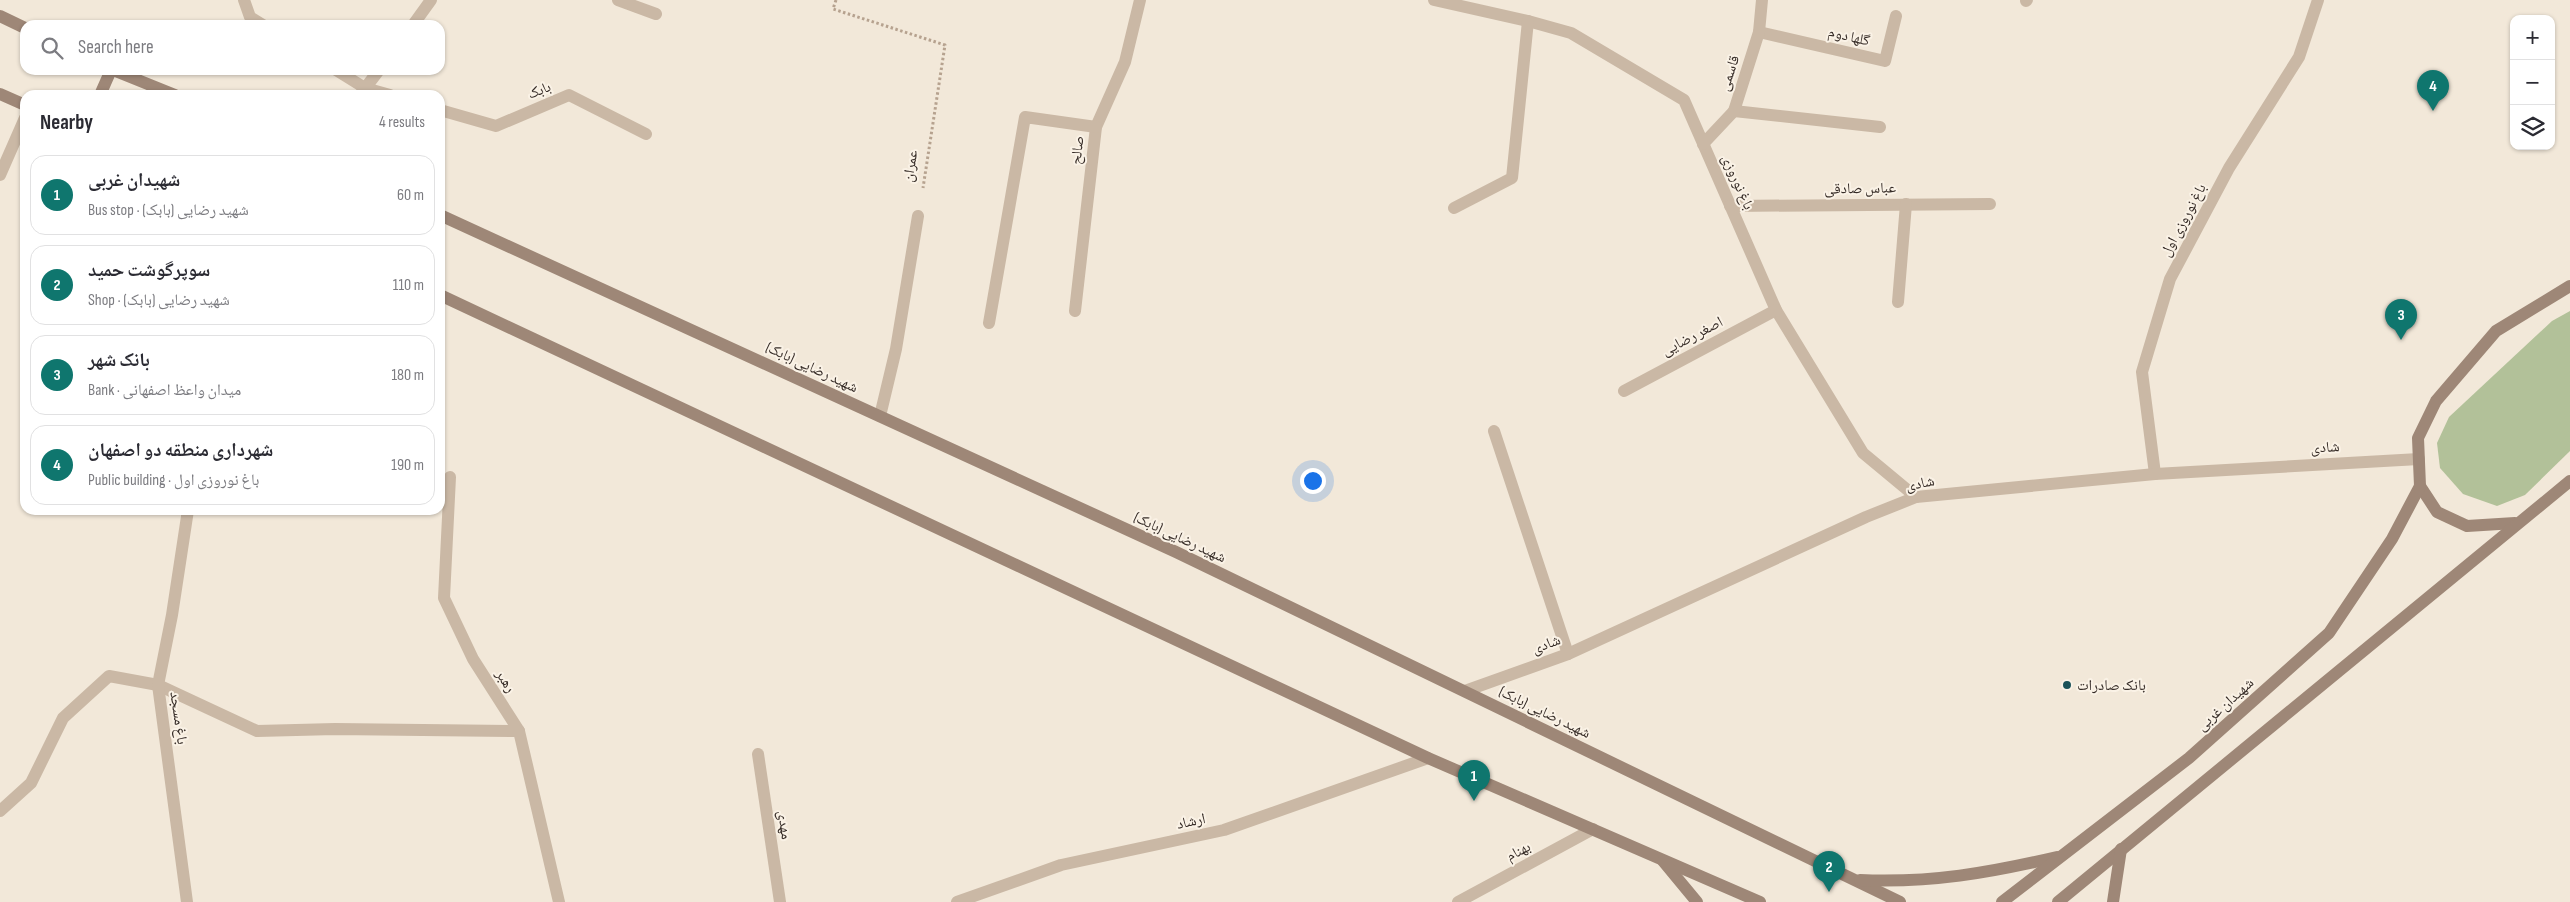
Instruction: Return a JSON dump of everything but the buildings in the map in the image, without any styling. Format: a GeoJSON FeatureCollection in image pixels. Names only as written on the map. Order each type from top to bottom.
{"type":"FeatureCollection","features":[{"type":"Feature","properties":{"kind":"main road"},"geometry":{"type":"LineString","coordinates":[[0,16],[20,26]]}},
{"type":"Feature","properties":{"kind":"main road"},"geometry":{"type":"LineString","coordinates":[[102,90],[110,75]]}},
{"type":"Feature","properties":{"kind":"main road"},"geometry":{"type":"LineString","coordinates":[[125,75],[162,90]]}},
{"type":"Feature","properties":{"kind":"main road"},"geometry":{"type":"LineString","coordinates":[[0,94],[20,103]]}},
{"type":"Feature","properties":{"kind":"main road","name":"شهید رضایی (بابک)"},"geometry":{"type":"LineString","coordinates":[[445,217],[1176,552],[1900,902]]}},
{"type":"Feature","properties":{"kind":"main road"},"geometry":{"type":"LineString","coordinates":[[2515,523],[2467,526],[2437,512],[2420,486],[2418,438],[2436,401],[2496,331],[2570,286]]}},
{"type":"Feature","properties":{"kind":"main road"},"geometry":{"type":"LineString","coordinates":[[445,297],[1428,758],[1760,902]]}},
{"type":"Feature","properties":{"kind":"main road"},"geometry":{"type":"LineString","coordinates":[[2058,902],[2515,523],[2570,481]]}},
{"type":"Feature","properties":{"kind":"main road","name":"شهیدان غربی"},"geometry":{"type":"LineString","coordinates":[[2002,902],[2188,758],[2329,633],[2392,539],[2420,486]]}},
{"type":"Feature","properties":{"kind":"main road"},"geometry":{"type":"LineString","coordinates":[[2113,902],[2121,849]]}},
{"type":"Feature","properties":{"kind":"main road"},"geometry":{"type":"LineString","coordinates":[[1854,880],[1934,880],[1994,871],[2062,856]]}},
{"type":"Feature","properties":{"kind":"main road"},"geometry":{"type":"LineString","coordinates":[[1661,859],[1697,902]]}},
{"type":"Feature","properties":{"kind":"street"},"geometry":{"type":"LineString","coordinates":[[244,0],[250,17],[255,20]]}},
{"type":"Feature","properties":{"kind":"street"},"geometry":{"type":"LineString","coordinates":[[416,20],[430,0]]}},
{"type":"Feature","properties":{"kind":"street"},"geometry":{"type":"LineString","coordinates":[[618,0],[656,14]]}},
{"type":"Feature","properties":{"kind":"street","name":"صالح"},"geometry":{"type":"LineString","coordinates":[[1075,311],[1096,127],[1125,62],[1140,0]]}},
{"type":"Feature","properties":{"kind":"street","name":"باغ نوروزی"},"geometry":{"type":"LineString","coordinates":[[1434,0],[1528,21],[1571,33],[1684,100],[1776,310],[1863,453],[1916,497]]}},
{"type":"Feature","properties":{"kind":"street","name":"قاسمی"},"geometry":{"type":"LineString","coordinates":[[1703,144],[1734,111],[1759,32],[1762,0]]}},
{"type":"Feature","properties":{"kind":"street","name":"باغ نوروزی اول"},"geometry":{"type":"LineString","coordinates":[[2156,474],[2142,372],[2170,279],[2229,168],[2299,57],[2318,0]]}},
{"type":"Feature","properties":{"kind":"street","name":"گلها دوم"},"geometry":{"type":"LineString","coordinates":[[1759,32],[1885,61],[1896,16]]}},
{"type":"Feature","properties":{"kind":"street"},"geometry":{"type":"LineString","coordinates":[[1454,208],[1512,178],[1528,21]]}},
{"type":"Feature","properties":{"kind":"street"},"geometry":{"type":"LineString","coordinates":[[342,75],[361,90]]}},
{"type":"Feature","properties":{"kind":"street"},"geometry":{"type":"LineString","coordinates":[[363,90],[375,75]]}},
{"type":"Feature","properties":{"kind":"street","name":"بابک"},"geometry":{"type":"LineString","coordinates":[[445,111],[496,126],[570,96],[646,134]]}},
{"type":"Feature","properties":{"kind":"street"},"geometry":{"type":"LineString","coordinates":[[1734,111],[1880,127]]}},
{"type":"Feature","properties":{"kind":"street"},"geometry":{"type":"LineString","coordinates":[[989,323],[1025,117],[1096,127]]}},
{"type":"Feature","properties":{"kind":"street"},"geometry":{"type":"LineString","coordinates":[[0,175],[20,129]]}},
{"type":"Feature","properties":{"kind":"street"},"geometry":{"type":"LineString","coordinates":[[1898,302],[1906,204]]}},
{"type":"Feature","properties":{"kind":"street","name":"عباس صادقی"},"geometry":{"type":"LineString","coordinates":[[1730,206],[1990,204]]}},
{"type":"Feature","properties":{"kind":"street"},"geometry":{"type":"LineString","coordinates":[[880,416],[896,350],[918,216]]}},
{"type":"Feature","properties":{"kind":"street","name":"اصغر رضایی"},"geometry":{"type":"LineString","coordinates":[[1624,391],[1776,310]]}},
{"type":"Feature","properties":{"kind":"street"},"geometry":{"type":"LineString","coordinates":[[1494,431],[1568,654]]}},
{"type":"Feature","properties":{"kind":"street","name":"شادی"},"geometry":{"type":"LineString","coordinates":[[1465,691],[1568,654],[1866,517],[1916,497],[2156,474],[2419,459]]}},
{"type":"Feature","properties":{"kind":"street","name":"رهبر"},"geometry":{"type":"LineString","coordinates":[[450,477],[444,598],[473,659],[518,731],[559,902]]}},
{"type":"Feature","properties":{"kind":"street","name":"باغ مسجد"},"geometry":{"type":"LineString","coordinates":[[187,515],[172,614],[158,685],[187,902]]}},
{"type":"Feature","properties":{"kind":"street"},"geometry":{"type":"LineString","coordinates":[[0,812],[31,783],[63,718],[109,676],[158,685],[257,731],[335,729],[518,731]]}},
{"type":"Feature","properties":{"kind":"street","name":"مهدی"},"geometry":{"type":"LineString","coordinates":[[758,754],[780,902]]}},
{"type":"Feature","properties":{"kind":"street","name":"ارشاد"},"geometry":{"type":"LineString","coordinates":[[957,902],[1061,865],[1224,830],[1428,758]]}},
{"type":"Feature","properties":{"kind":"street","name":"بهنام"},"geometry":{"type":"LineString","coordinates":[[1458,902],[1593,830]]}},
{"type":"Feature","properties":{"kind":"path","name":"عمران"},"geometry":{"type":"LineString","coordinates":[[836,0],[833,9],[945,45],[918,216]]}},
{"type":"Feature","properties":{"kind":"green space"},"geometry":{"type":"Polygon","coordinates":[[[2570,311],[2570,451],[2525,495],[2497,506],[2463,494],[2440,468],[2437,443],[2449,417],[2552,321],[2570,311]]]}},
{"type":"Feature","properties":{"kind":"place","name":"شهرداری منطقه دو اصفهان"},"geometry":{"type":"Point","coordinates":[2433,111]}},
{"type":"Feature","properties":{"kind":"place","name":"بانک شهر"},"geometry":{"type":"Point","coordinates":[2401,340]}},
{"type":"Feature","properties":{"kind":"place","name":"بانک صادرات"},"geometry":{"type":"Point","coordinates":[2067,685]}},
{"type":"Feature","properties":{"kind":"place","name":"شهیدان غربی"},"geometry":{"type":"Point","coordinates":[1474,801]}},
{"type":"Feature","properties":{"kind":"place","name":"سوپرگوشت حمید"},"geometry":{"type":"Point","coordinates":[1829,892]}}]}
